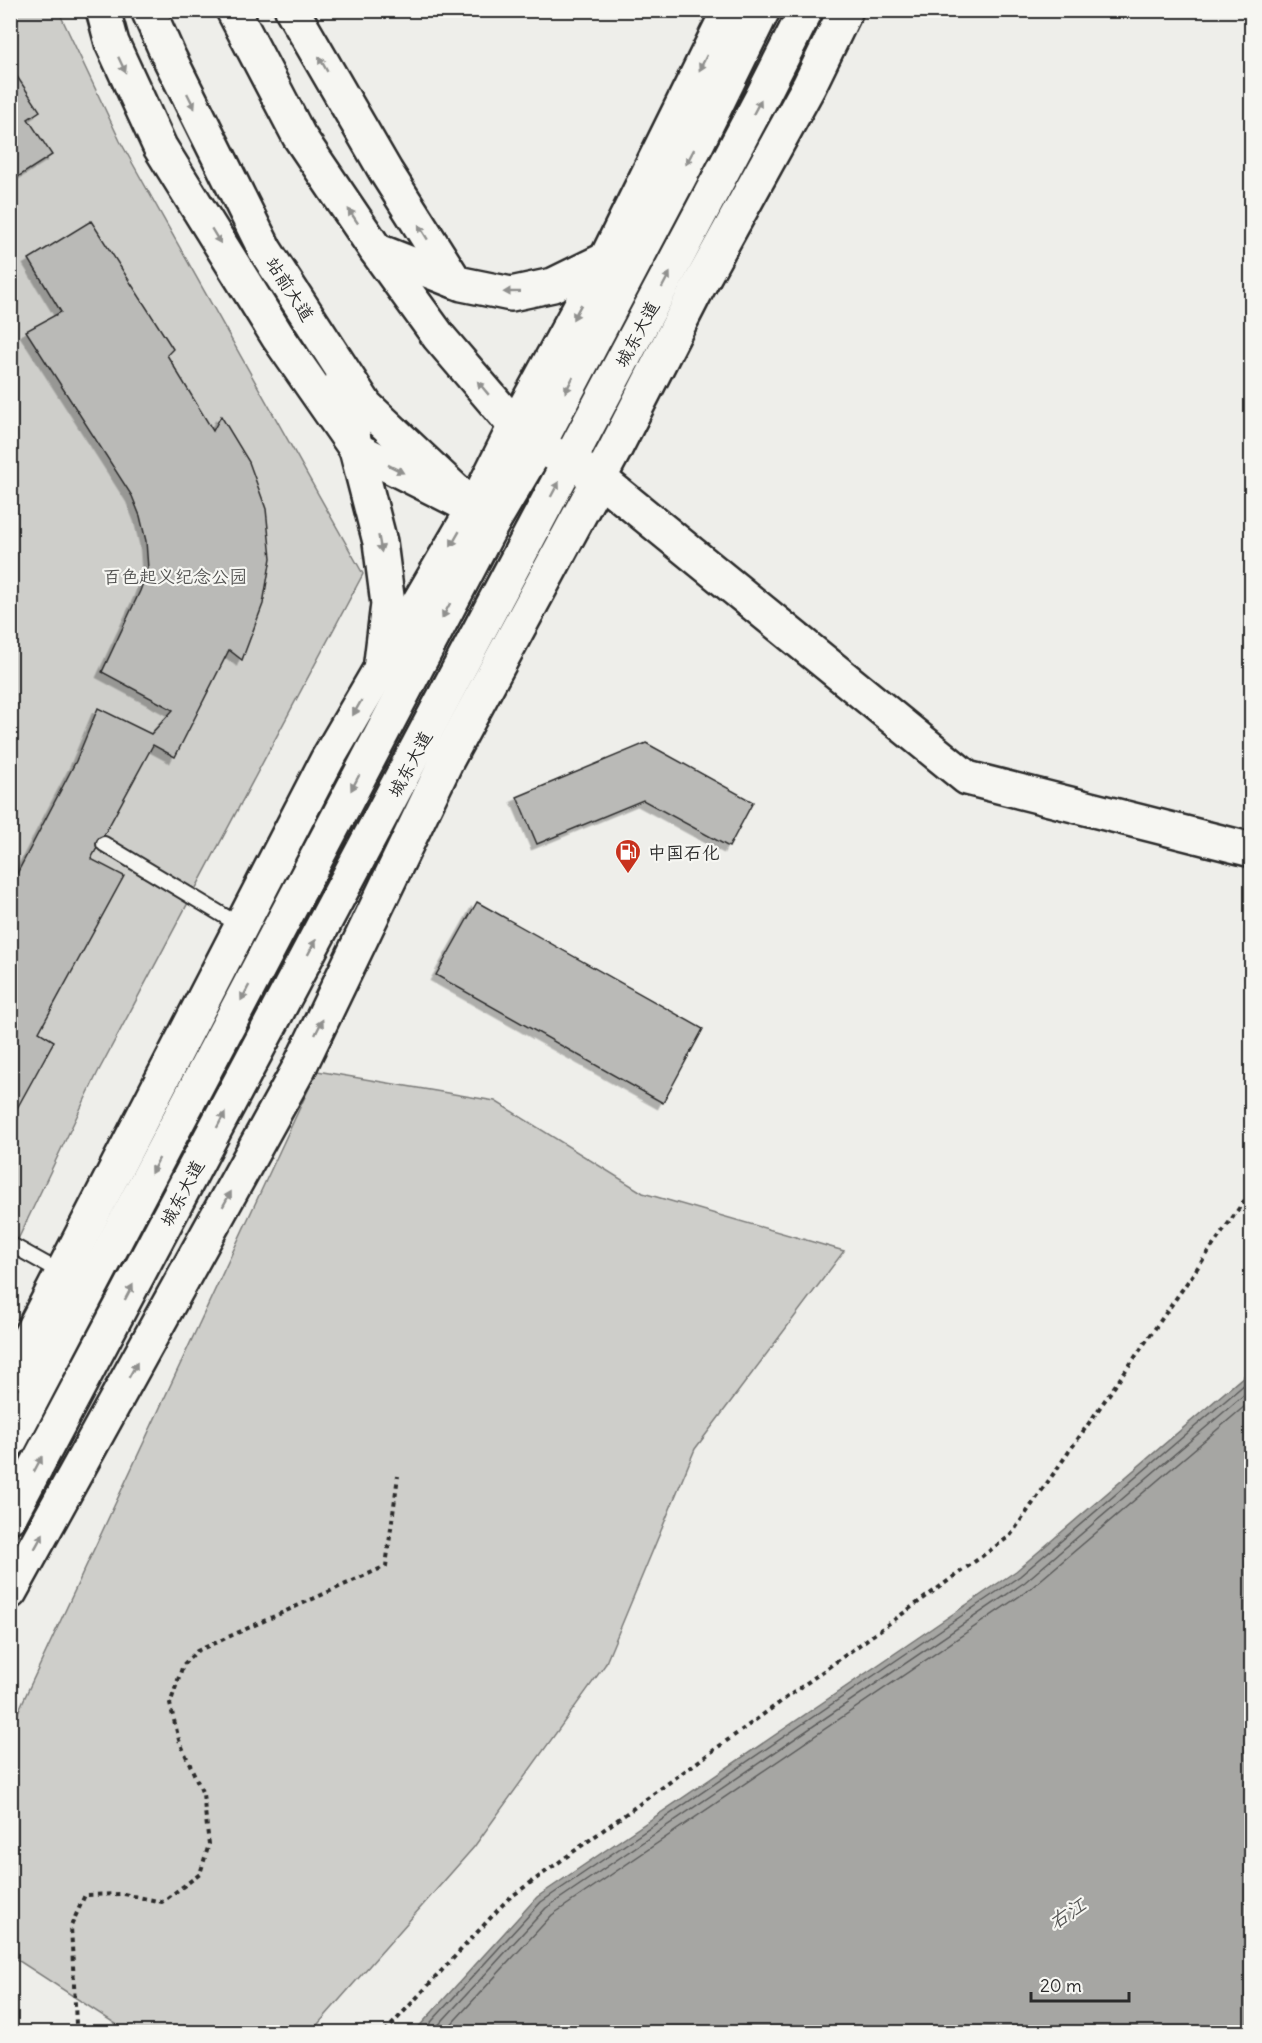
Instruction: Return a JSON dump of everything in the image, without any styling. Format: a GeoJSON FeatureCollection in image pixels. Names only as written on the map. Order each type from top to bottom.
{"type":"FeatureCollection","features":[{"type":"Feature","properties":{"kind":"main road"},"geometry":{"type":"LineString","coordinates":[[10,1374],[327,760],[380,670],[484,515],[356,448],[278,338],[160,147],[112,43],[103,10]]}},
{"type":"Feature","properties":{"kind":"main road","name":"站前大道"},"geometry":{"type":"LineString","coordinates":[[148,10],[168,55],[265,249],[366,406],[484,515]]}},
{"type":"Feature","properties":{"kind":"main road"},"geometry":{"type":"LineString","coordinates":[[233,10],[299,136],[376,250],[439,337],[526,436],[599,478],[967,778],[1251,850]]}},
{"type":"Feature","properties":{"kind":"main road"},"geometry":{"type":"LineString","coordinates":[[248,10],[250,43]]}},
{"type":"Feature","properties":{"kind":"main road"},"geometry":{"type":"LineString","coordinates":[[292,10],[386,172],[455,281]]}},
{"type":"Feature","properties":{"kind":"main road"},"geometry":{"type":"LineString","coordinates":[[526,436],[606,260],[729,10]]}},
{"type":"Feature","properties":{"kind":"main road","name":"城东大道"},"geometry":{"type":"LineString","coordinates":[[10,1441],[484,515],[526,436],[696,146],[763,10]]}},
{"type":"Feature","properties":{"kind":"main road","name":"城东大道"},"geometry":{"type":"LineString","coordinates":[[10,1516],[570,461],[806,10]]}},
{"type":"Feature","properties":{"kind":"main road"},"geometry":{"type":"LineString","coordinates":[[10,1592],[298,1070],[446,762],[599,478],[694,293],[809,86],[846,10]]}},
{"type":"Feature","properties":{"kind":"main road"},"geometry":{"type":"LineString","coordinates":[[376,250],[455,281],[511,294],[553,285],[606,260]]}},
{"type":"Feature","properties":{"kind":"main road"},"geometry":{"type":"LineString","coordinates":[[339,364],[356,448],[380,542],[388,604],[380,670]]}},
{"type":"Feature","properties":{"kind":"lane"},"geometry":{"type":"LineString","coordinates":[[104,844],[241,926]]}},
{"type":"Feature","properties":{"kind":"lane"},"geometry":{"type":"LineString","coordinates":[[10,1244],[62,1274]]}},
{"type":"Feature","properties":{"kind":"path"},"geometry":{"type":"LineString","coordinates":[[385,2032],[508,1899],[1010,1536],[1250,1194]]}},
{"type":"Feature","properties":{"kind":"path"},"geometry":{"type":"LineString","coordinates":[[80,2032],[76,2024],[72,1926],[85,1895],[123,1894],[162,1902],[200,1874],[209,1844],[203,1794],[179,1740],[170,1704],[183,1665],[197,1651],[386,1566],[398,1476]]}},
{"type":"Feature","properties":{"kind":"green space","name":"百色起义纪念公园"},"geometry":{"type":"Polygon","coordinates":[[[58,10],[120,141],[363,574],[98,1072],[11,1254],[10,11],[58,10]]]}},
{"type":"Feature","properties":{"kind":"green space"},"geometry":{"type":"Polygon","coordinates":[[[317,1071],[495,1101],[643,1193],[844,1251],[695,1449],[605,1665],[474,1847],[311,2032],[128,2032],[13,1957],[10,1949],[11,1727],[317,1071]]]}},
{"type":"Feature","properties":{"kind":"water","name":"右江"},"geometry":{"type":"Polygon","coordinates":[[[1251,1370],[1251,2032],[414,2032],[537,1897],[1016,1571],[1251,1370]]]}},
{"type":"Feature","properties":{"kind":"building"},"geometry":{"type":"Polygon","coordinates":[[[10,66],[40,111],[28,119],[52,155],[10,182],[10,66]]]}},
{"type":"Feature","properties":{"kind":"building"},"geometry":{"type":"Polygon","coordinates":[[[91,221],[173,349],[167,355],[213,431],[221,416],[249,462],[266,509],[271,558],[263,604],[242,660],[229,650],[175,757],[153,745],[91,859],[124,876],[39,1032],[54,1041],[10,1121],[10,887],[76,761],[98,708],[151,734],[173,710],[102,672],[148,569],[146,541],[132,496],[26,331],[61,312],[29,259],[91,221]]]}},
{"type":"Feature","properties":{"kind":"building"},"geometry":{"type":"Polygon","coordinates":[[[646,743],[753,802],[729,847],[643,800],[537,844],[517,797],[646,743]]]}},
{"type":"Feature","properties":{"kind":"building"},"geometry":{"type":"Polygon","coordinates":[[[477,902],[703,1029],[663,1103],[436,975],[477,902]]]}},
{"type":"Feature","properties":{"kind":"place","name":"中国石化"},"geometry":{"type":"Point","coordinates":[628,875]}}]}
